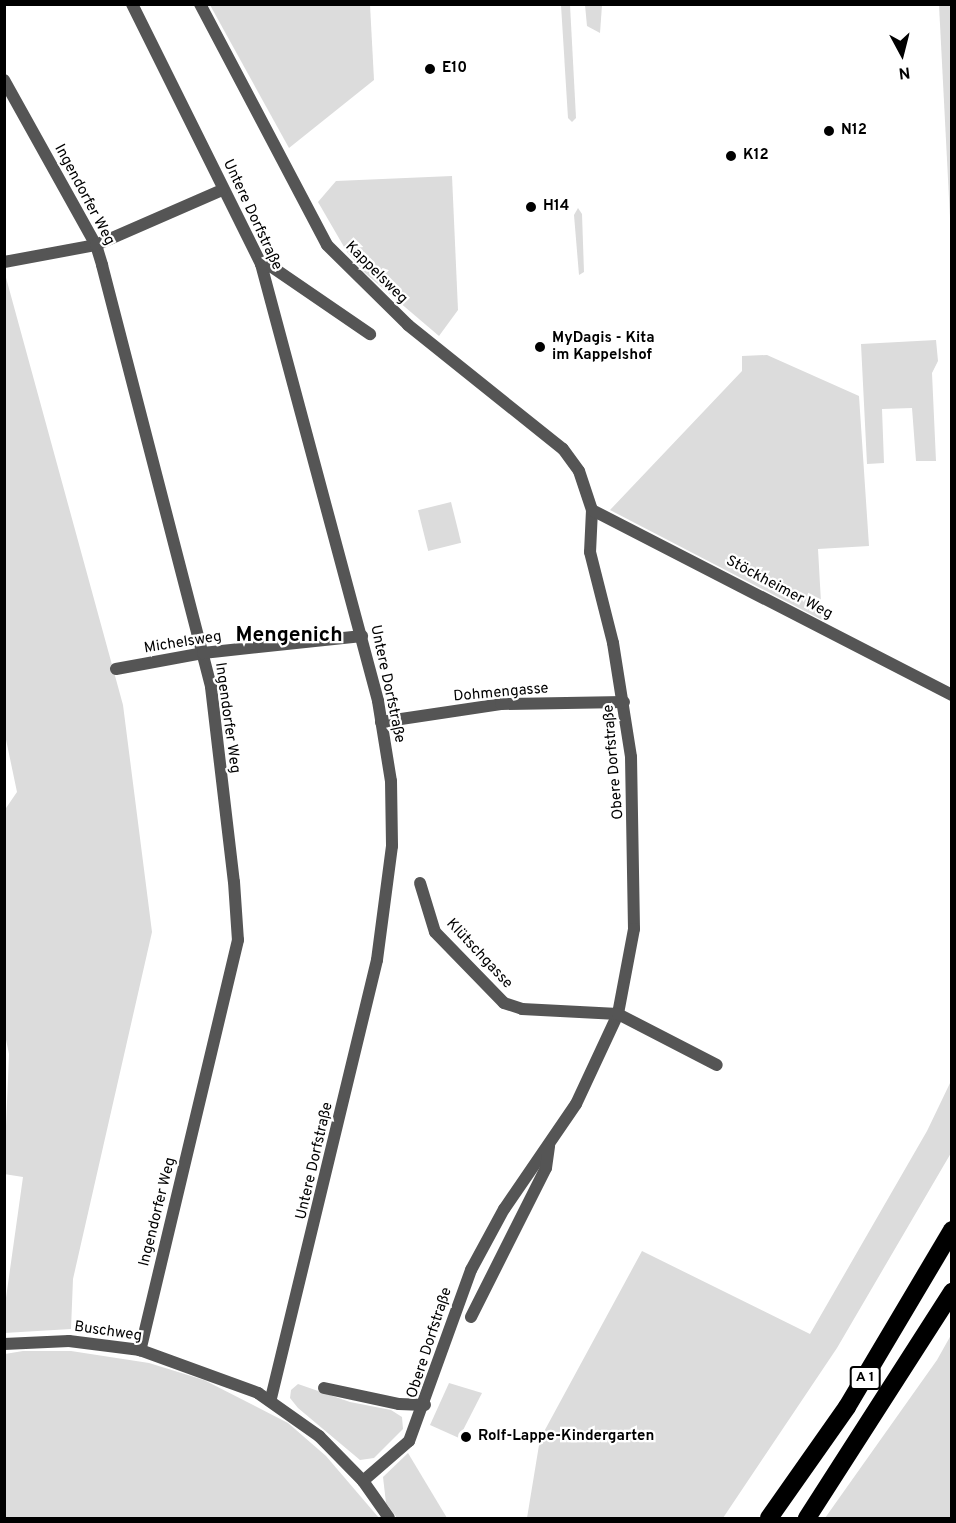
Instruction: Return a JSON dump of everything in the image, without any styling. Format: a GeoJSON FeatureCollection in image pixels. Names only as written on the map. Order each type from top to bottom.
{"type":"FeatureCollection","features":[{"type":"Feature","properties":{"kind":"highway","name":"A 1"},"geometry":{"type":"LineString","coordinates":[[769,1518],[847,1407],[951,1230]]}},
{"type":"Feature","properties":{"kind":"highway","name":"A 1"},"geometry":{"type":"LineString","coordinates":[[807,1518],[951,1292]]}},
{"type":"Feature","properties":{"kind":"street","name":"Untere Dorfstraße"},"geometry":{"type":"LineString","coordinates":[[132,4],[222,190],[261,264],[362,636],[391,781],[392,846],[377,960],[271,1400]]}},
{"type":"Feature","properties":{"kind":"street","name":"Kappelsweg"},"geometry":{"type":"LineString","coordinates":[[200,4],[327,245],[350,272],[408,325],[563,449],[579,471],[592,510]]}},
{"type":"Feature","properties":{"kind":"street","name":"Ingendorfer Weg"},"geometry":{"type":"LineString","coordinates":[[4,80],[96,245],[211,687],[238,940],[140,1350]]}},
{"type":"Feature","properties":{"kind":"street"},"geometry":{"type":"LineString","coordinates":[[4,262],[96,245],[222,190]]}},
{"type":"Feature","properties":{"kind":"street"},"geometry":{"type":"LineString","coordinates":[[261,264],[272,267],[370,334]]}},
{"type":"Feature","properties":{"kind":"street","name":"Stöckheimer Weg"},"geometry":{"type":"LineString","coordinates":[[592,510],[951,695]]}},
{"type":"Feature","properties":{"kind":"street","name":"Obere Dorfstraße"},"geometry":{"type":"LineString","coordinates":[[363,1481],[409,1441],[425,1406],[454,1308],[471,1270],[504,1209],[595,1071],[618,1014],[632,947],[636,886],[624,702],[590,552],[592,510]]}},
{"type":"Feature","properties":{"kind":"street","name":"Michelsweg"},"geometry":{"type":"LineString","coordinates":[[116,669],[203,653],[362,636]]}},
{"type":"Feature","properties":{"kind":"street","name":"Dohmengasse"},"geometry":{"type":"LineString","coordinates":[[381,723],[501,704],[624,702]]}},
{"type":"Feature","properties":{"kind":"street","name":"Klütschgasse"},"geometry":{"type":"LineString","coordinates":[[420,883],[435,932],[504,1003],[522,1009],[618,1014]]}},
{"type":"Feature","properties":{"kind":"street"},"geometry":{"type":"LineString","coordinates":[[618,1014],[717,1065]]}},
{"type":"Feature","properties":{"kind":"street","name":"Obere Dorfstraße"},"geometry":{"type":"LineString","coordinates":[[471,1317],[546,1167],[550,1142]]}},
{"type":"Feature","properties":{"kind":"street","name":"Buschweg"},"geometry":{"type":"LineString","coordinates":[[4,1344],[69,1341],[140,1350],[271,1400],[319,1436],[363,1481],[389,1518]]}},
{"type":"Feature","properties":{"kind":"street"},"geometry":{"type":"LineString","coordinates":[[324,1388],[399,1404],[425,1406]]}},
{"type":"Feature","properties":{"kind":"shaded area"},"geometry":{"type":"Polygon","coordinates":[[[210,5],[370,5],[374,80],[289,148],[210,5]]]}},
{"type":"Feature","properties":{"kind":"shaded area"},"geometry":{"type":"Polygon","coordinates":[[[561,5],[570,5],[576,118],[572,122],[568,118],[561,5]]]}},
{"type":"Feature","properties":{"kind":"shaded area"},"geometry":{"type":"Polygon","coordinates":[[[585,5],[602,5],[600,33],[587,26],[585,5]]]}},
{"type":"Feature","properties":{"kind":"shaded area"},"geometry":{"type":"Polygon","coordinates":[[[939,5],[951,5],[951,237],[939,5]]]}},
{"type":"Feature","properties":{"kind":"shaded area"},"geometry":{"type":"Polygon","coordinates":[[[452,176],[458,310],[439,336],[365,273],[347,252],[318,202],[336,181],[452,176]]]}},
{"type":"Feature","properties":{"kind":"shaded area"},"geometry":{"type":"Polygon","coordinates":[[[578,208],[582,214],[584,272],[579,275],[574,215],[578,208]]]}},
{"type":"Feature","properties":{"kind":"shaded area"},"geometry":{"type":"Polygon","coordinates":[[[5,274],[123,705],[152,932],[73,1279],[71,1329],[4,1333],[5,1305],[23,1177],[4,1174],[9,1054],[4,1030],[4,811],[17,792],[4,730],[5,274]]]}},
{"type":"Feature","properties":{"kind":"shaded area"},"geometry":{"type":"Polygon","coordinates":[[[936,340],[938,361],[932,373],[936,461],[916,461],[912,408],[882,409],[884,463],[867,464],[861,344],[936,340]]]}},
{"type":"Feature","properties":{"kind":"shaded area"},"geometry":{"type":"Polygon","coordinates":[[[767,355],[859,396],[869,546],[818,549],[822,620],[610,510],[742,371],[742,356],[767,355]]]}},
{"type":"Feature","properties":{"kind":"shaded area"},"geometry":{"type":"Polygon","coordinates":[[[451,502],[461,543],[428,551],[418,510],[451,502]]]}},
{"type":"Feature","properties":{"kind":"shaded area"},"geometry":{"type":"Polygon","coordinates":[[[951,1081],[951,1153],[837,1348],[723,1518],[527,1518],[540,1439],[642,1251],[810,1334],[927,1131],[951,1081]]]}},
{"type":"Feature","properties":{"kind":"shaded area"},"geometry":{"type":"Polygon","coordinates":[[[951,1335],[951,1518],[825,1518],[937,1360],[951,1335]]]}},
{"type":"Feature","properties":{"kind":"shaded area"},"geometry":{"type":"Polygon","coordinates":[[[23,1351],[71,1351],[149,1363],[204,1380],[288,1423],[326,1456],[379,1518],[5,1518],[5,1354],[23,1351]]]}},
{"type":"Feature","properties":{"kind":"shaded area"},"geometry":{"type":"Polygon","coordinates":[[[449,1383],[482,1393],[459,1438],[430,1425],[449,1383]]]}},
{"type":"Feature","properties":{"kind":"shaded area"},"geometry":{"type":"Polygon","coordinates":[[[298,1384],[350,1402],[391,1410],[402,1417],[403,1429],[374,1458],[360,1460],[298,1408],[290,1398],[291,1390],[298,1384]]]}},
{"type":"Feature","properties":{"kind":"shaded area"},"geometry":{"type":"Polygon","coordinates":[[[408,1453],[447,1518],[397,1518],[386,1503],[383,1477],[408,1453]]]}},
{"type":"Feature","properties":{"kind":"place","name":"E10"},"geometry":{"type":"Point","coordinates":[430,69]}},
{"type":"Feature","properties":{"kind":"place","name":"N12"},"geometry":{"type":"Point","coordinates":[829,131]}},
{"type":"Feature","properties":{"kind":"place","name":"K12"},"geometry":{"type":"Point","coordinates":[731,156]}},
{"type":"Feature","properties":{"kind":"place","name":"H14"},"geometry":{"type":"Point","coordinates":[531,207]}},
{"type":"Feature","properties":{"kind":"place","name":"MyDagis - Kita im Kappelshof"},"geometry":{"type":"Point","coordinates":[540,347]}},
{"type":"Feature","properties":{"kind":"place","name":"Rolf-Lappe-Kindergarten"},"geometry":{"type":"Point","coordinates":[466,1437]}},
{"type":"Feature","properties":{"kind":"district","name":"Mengenich"},"geometry":{"type":"Point","coordinates":[289,636]}}]}
